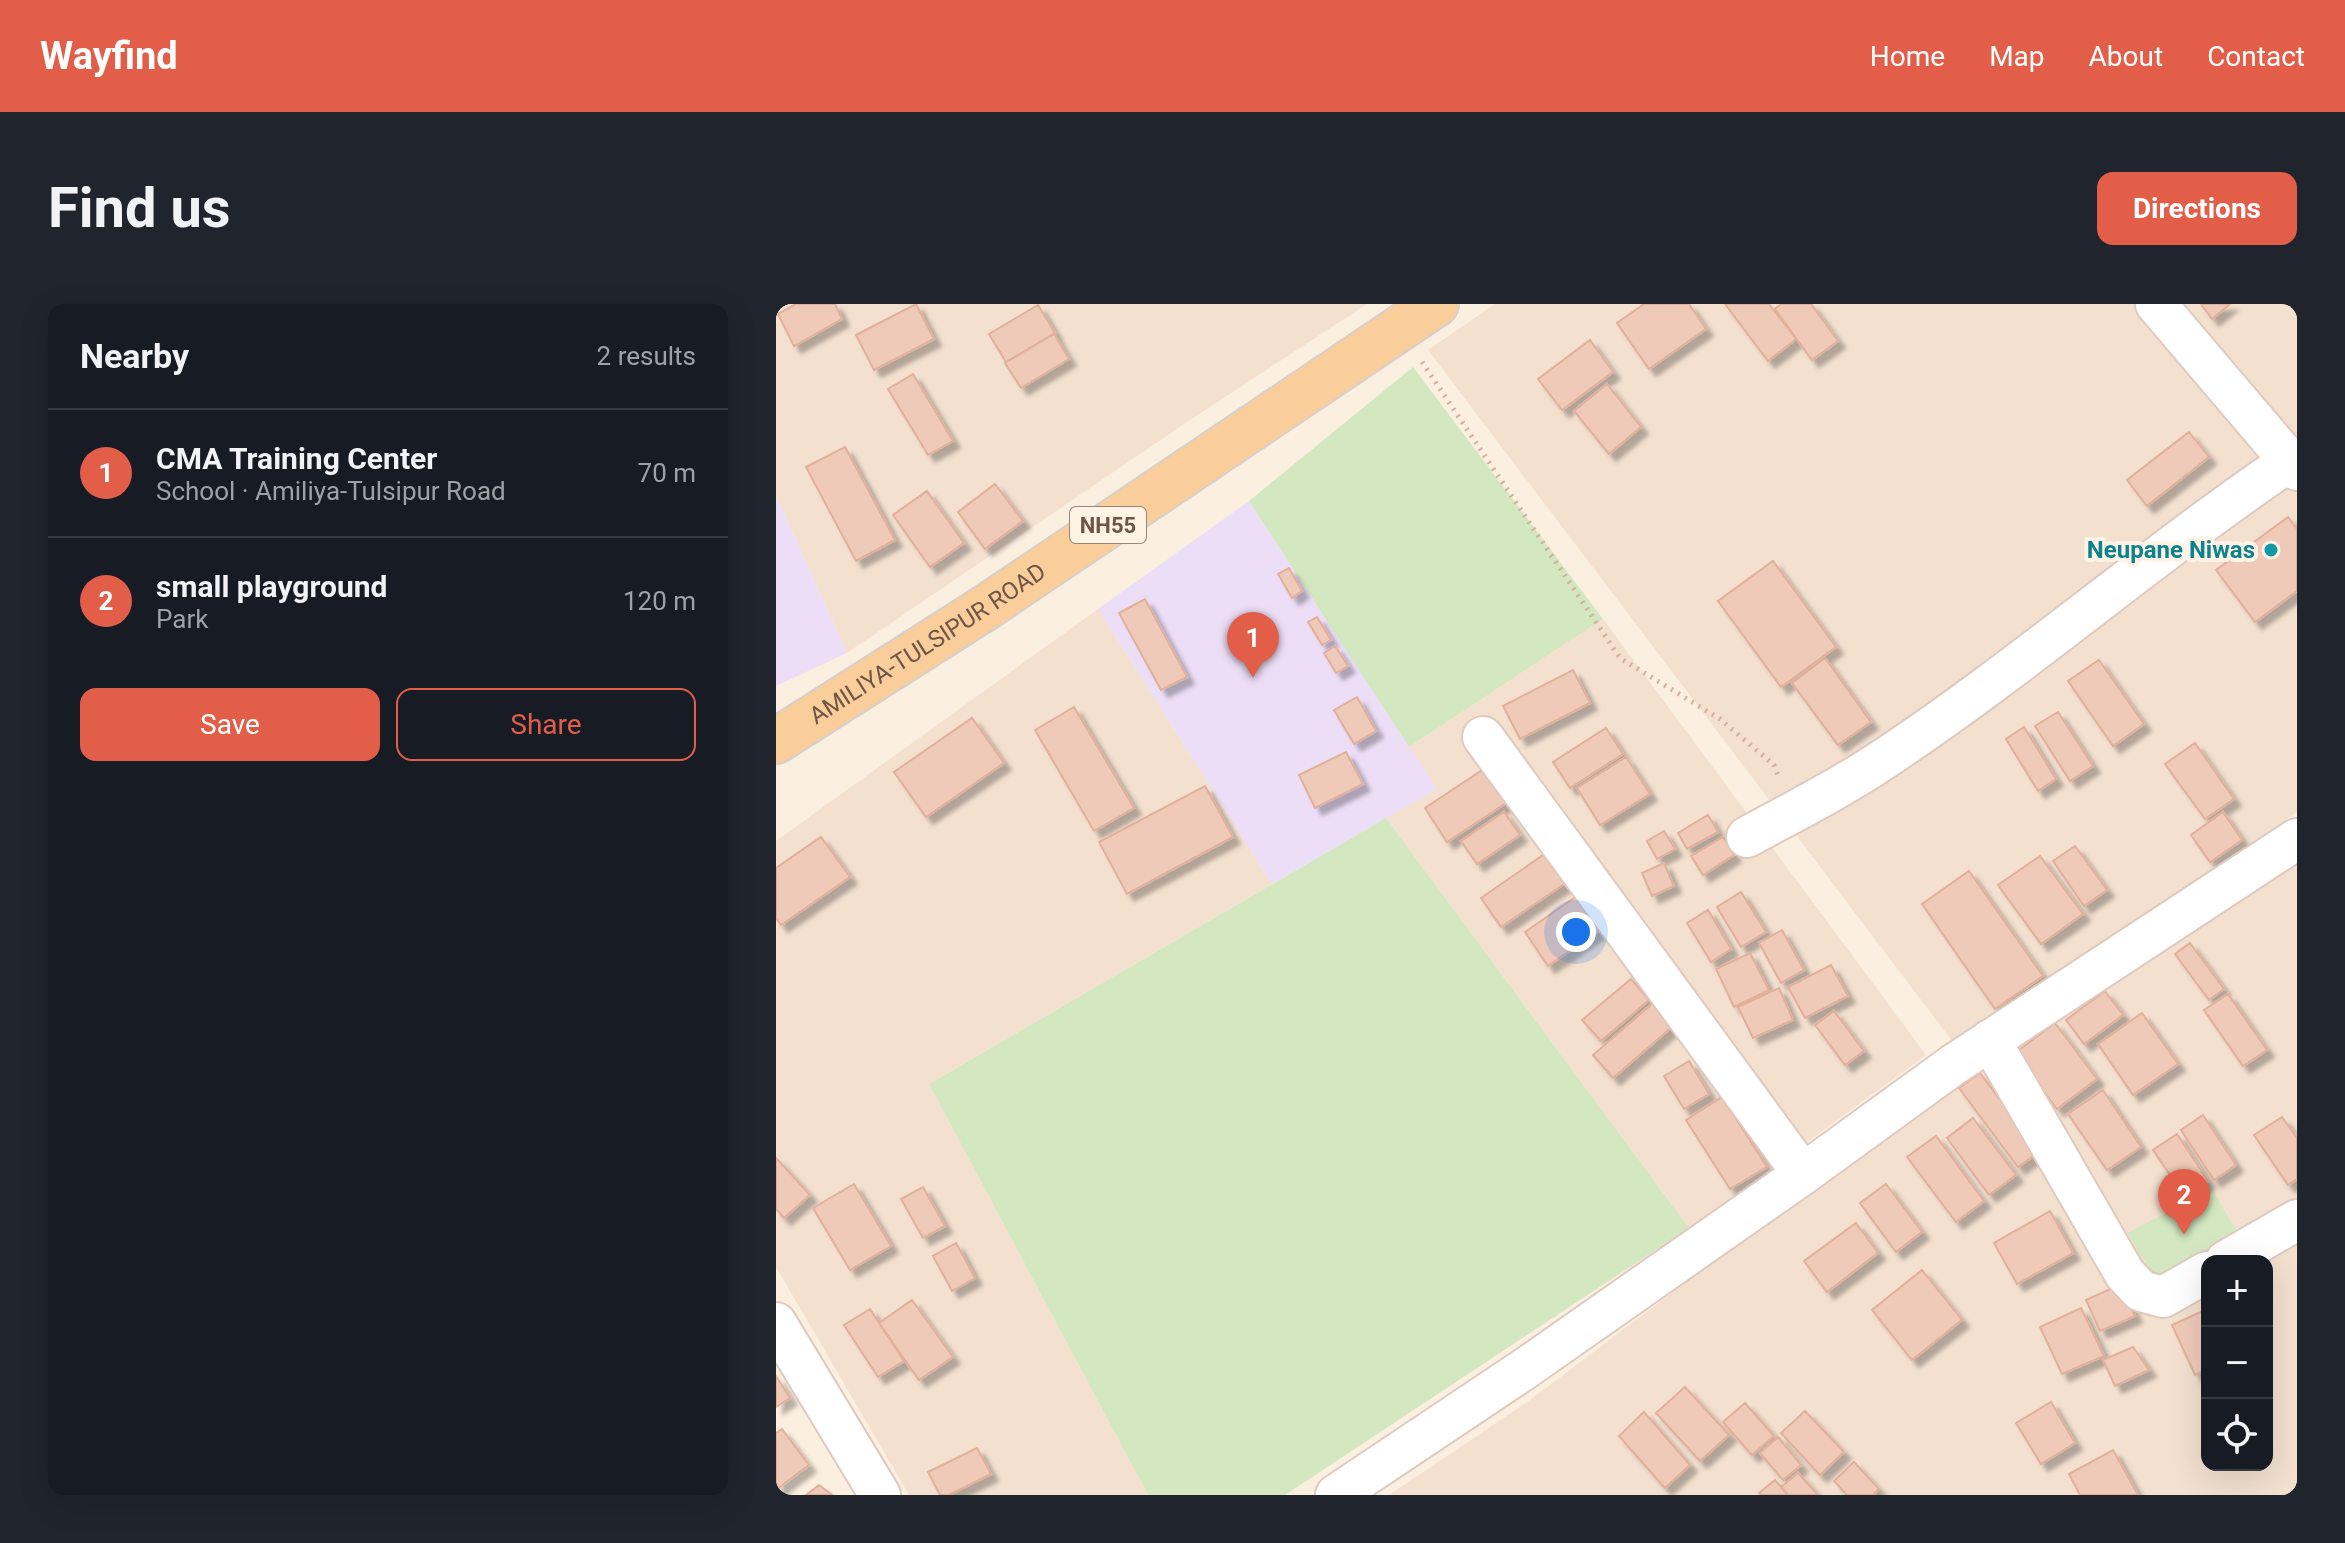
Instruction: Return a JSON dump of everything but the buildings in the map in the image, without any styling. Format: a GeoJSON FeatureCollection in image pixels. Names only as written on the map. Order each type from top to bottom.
{"type":"FeatureCollection","features":[{"type":"Feature","properties":{"kind":"main road","name":"AMILIYA-TULSIPUR ROAD"},"geometry":{"type":"LineString","coordinates":[[776,741],[985,608],[1436,304]]}},
{"type":"Feature","properties":{"kind":"street"},"geometry":{"type":"LineString","coordinates":[[1747,837],[1882,761],[1990,685],[2207,517],[2293,465],[2156,304]]}},
{"type":"Feature","properties":{"kind":"street"},"geometry":{"type":"LineString","coordinates":[[1483,737],[1803,1174]]}},
{"type":"Feature","properties":{"kind":"street"},"geometry":{"type":"LineString","coordinates":[[1336,1495],[1523,1370],[1990,1040],[2297,839]]}},
{"type":"Feature","properties":{"kind":"street"},"geometry":{"type":"LineString","coordinates":[[1990,1040],[2125,1274],[2141,1291],[2163,1297],[2201,1275]]}},
{"type":"Feature","properties":{"kind":"street"},"geometry":{"type":"LineString","coordinates":[[2236,1255],[2297,1220]]}},
{"type":"Feature","properties":{"kind":"street"},"geometry":{"type":"LineString","coordinates":[[776,1323],[880,1495]]}},
{"type":"Feature","properties":{"kind":"path"},"geometry":{"type":"LineString","coordinates":[[1400,328],[1620,658],[1720,719],[1774,765],[1793,812]]}},
{"type":"Feature","properties":{"kind":"shaded area"},"geometry":{"type":"Polygon","coordinates":[[[776,304],[1367,304],[847,653],[776,496],[776,304]]]}},
{"type":"Feature","properties":{"kind":"shaded area"},"geometry":{"type":"Polygon","coordinates":[[[1495,304],[2148,304],[2297,483],[2297,812],[1956,1046],[1428,350],[1495,304]]]}},
{"type":"Feature","properties":{"kind":"shaded area"},"geometry":{"type":"Polygon","coordinates":[[[2167,304],[2297,304],[2297,456],[2167,304]]]}},
{"type":"Feature","properties":{"kind":"shaded area"},"geometry":{"type":"Polygon","coordinates":[[[776,496],[847,653],[776,686],[776,496]]]}},
{"type":"Feature","properties":{"kind":"shaded area"},"geometry":{"type":"Polygon","coordinates":[[[1249,501],[1437,789],[1272,884],[1098,609],[1249,501]]]}},
{"type":"Feature","properties":{"kind":"shaded area"},"geometry":{"type":"Polygon","coordinates":[[[1098,609],[1272,884],[929,1084],[1148,1495],[909,1495],[776,1267],[776,841],[1098,609]]]}},
{"type":"Feature","properties":{"kind":"shaded area"},"geometry":{"type":"Polygon","coordinates":[[[1603,619],[1926,1055],[1689,1228],[1386,818],[1437,789],[1409,747],[1603,619]]]}},
{"type":"Feature","properties":{"kind":"shaded area"},"geometry":{"type":"Polygon","coordinates":[[[2297,850],[2297,1495],[1389,1495],[1530,1400],[1959,1076],[2297,850]]]}},
{"type":"Feature","properties":{"kind":"green space"},"geometry":{"type":"Polygon","coordinates":[[[1413,367],[1603,619],[1409,747],[1249,501],[1413,367]]]}},
{"type":"Feature","properties":{"kind":"green space"},"geometry":{"type":"Polygon","coordinates":[[[1386,818],[1689,1228],[1285,1495],[1148,1495],[929,1084],[1386,818]]]}},
{"type":"Feature","properties":{"kind":"green space"},"geometry":{"type":"Polygon","coordinates":[[[2212,1189],[2240,1237],[2209,1255],[2201,1255],[2201,1260],[2159,1284],[2127,1233],[2212,1189]]]}},
{"type":"Feature","properties":{"kind":"place","name":"Neupane Niwas"},"geometry":{"type":"Point","coordinates":[2271,550]}},
{"type":"Feature","properties":{"kind":"place","name":"CMA Training Center"},"geometry":{"type":"Point","coordinates":[1253,678]}},
{"type":"Feature","properties":{"kind":"place","name":"small playground"},"geometry":{"type":"Point","coordinates":[2184,1235]}}]}
